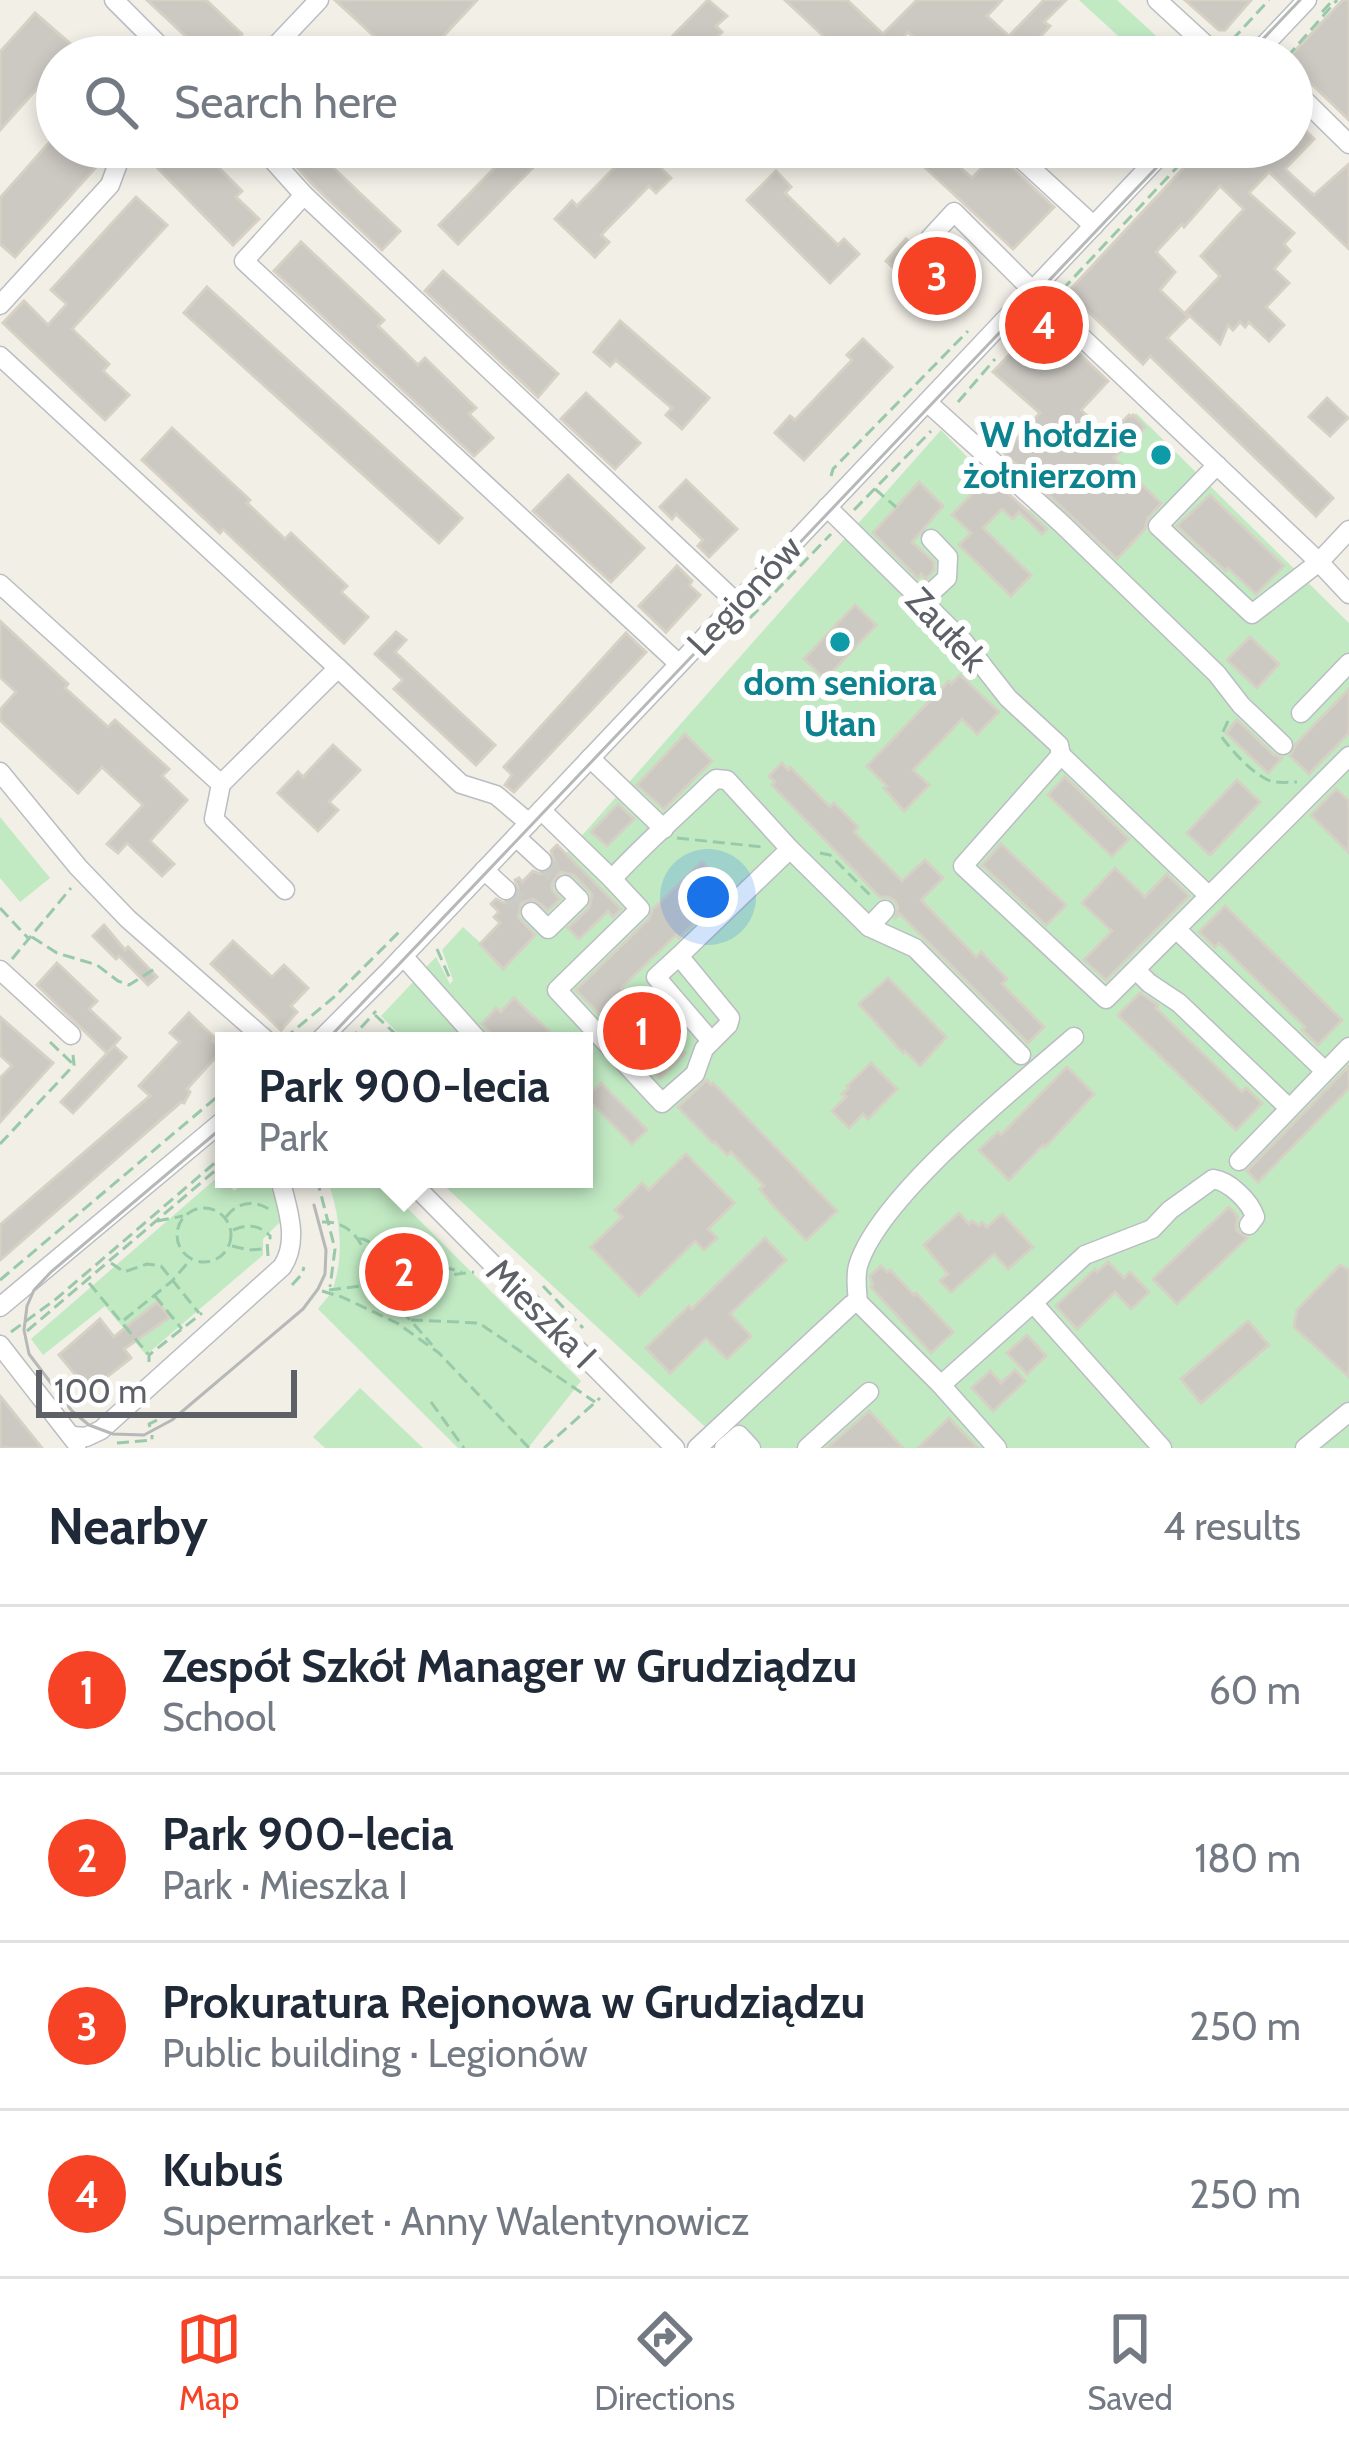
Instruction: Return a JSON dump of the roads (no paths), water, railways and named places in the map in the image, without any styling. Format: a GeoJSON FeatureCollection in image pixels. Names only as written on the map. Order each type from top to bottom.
{"type":"FeatureCollection","features":[{"type":"Feature","properties":{"kind":"street"},"geometry":{"type":"LineString","coordinates":[[114,0],[150,36]]}},
{"type":"Feature","properties":{"kind":"street"},"geometry":{"type":"LineString","coordinates":[[285,36],[320,0]]}},
{"type":"Feature","properties":{"kind":"street"},"geometry":{"type":"LineString","coordinates":[[1157,0],[1196,36]]}},
{"type":"Feature","properties":{"kind":"street"},"geometry":{"type":"LineString","coordinates":[[1274,36],[1307,0]]}},
{"type":"Feature","properties":{"kind":"street"},"geometry":{"type":"LineString","coordinates":[[1313,109],[1349,144]]}},
{"type":"Feature","properties":{"kind":"street"},"geometry":{"type":"LineString","coordinates":[[4,292],[110,185],[116,168]]}},
{"type":"Feature","properties":{"kind":"street"},"geometry":{"type":"LineString","coordinates":[[280,168],[736,603]]}},
{"type":"Feature","properties":{"kind":"street"},"geometry":{"type":"LineString","coordinates":[[1031,168],[1094,226]]}},
{"type":"Feature","properties":{"kind":"street","name":"Legionów"},"geometry":{"type":"LineString","coordinates":[[328,1032],[1148,168]]}},
{"type":"Feature","properties":{"kind":"street"},"geometry":{"type":"LineString","coordinates":[[304,195],[244,261],[679,664]]}},
{"type":"Feature","properties":{"kind":"street"},"geometry":{"type":"LineString","coordinates":[[930,238],[954,212],[1349,594]]}},
{"type":"Feature","properties":{"kind":"street"},"geometry":{"type":"LineString","coordinates":[[0,356],[461,784],[496,795],[612,880],[640,909],[556,990],[662,1103],[695,1075],[704,1049],[730,1018],[679,956]]}},
{"type":"Feature","properties":{"kind":"street"},"geometry":{"type":"LineString","coordinates":[[927,402],[1079,540],[1283,745]]}},
{"type":"Feature","properties":{"kind":"street"},"geometry":{"type":"LineString","coordinates":[[1216,465],[1158,526],[1252,614],[1319,562],[1349,530]]}},
{"type":"Feature","properties":{"kind":"street","name":"Zaułek"},"geometry":{"type":"LineString","coordinates":[[827,507],[964,642],[1008,698],[1059,745],[1061,754],[1208,896]]}},
{"type":"Feature","properties":{"kind":"street"},"geometry":{"type":"LineString","coordinates":[[922,601],[947,578],[948,557],[931,539]]}},
{"type":"Feature","properties":{"kind":"street"},"geometry":{"type":"LineString","coordinates":[[0,584],[221,784]]}},
{"type":"Feature","properties":{"kind":"street"},"geometry":{"type":"LineString","coordinates":[[1301,713],[1349,663]]}},
{"type":"Feature","properties":{"kind":"street"},"geometry":{"type":"LineString","coordinates":[[285,890],[214,819],[221,784],[338,668]]}},
{"type":"Feature","properties":{"kind":"street"},"geometry":{"type":"LineString","coordinates":[[1061,754],[963,866],[1106,999],[1349,756]]}},
{"type":"Feature","properties":{"kind":"street"},"geometry":{"type":"LineString","coordinates":[[590,758],[658,832]]}},
{"type":"Feature","properties":{"kind":"street"},"geometry":{"type":"LineString","coordinates":[[0,772],[128,919],[257,1032]]}},
{"type":"Feature","properties":{"kind":"street"},"geometry":{"type":"LineString","coordinates":[[612,880],[711,783],[727,780],[868,927],[915,948],[1021,1055]]}},
{"type":"Feature","properties":{"kind":"street"},"geometry":{"type":"LineString","coordinates":[[529,823],[542,861]]}},
{"type":"Feature","properties":{"kind":"street"},"geometry":{"type":"LineString","coordinates":[[711,1041],[656,977],[790,849]]}},
{"type":"Feature","properties":{"kind":"street"},"geometry":{"type":"LineString","coordinates":[[484,870],[506,890]]}},
{"type":"Feature","properties":{"kind":"street"},"geometry":{"type":"LineString","coordinates":[[531,913],[548,929],[579,899],[565,885]]}},
{"type":"Feature","properties":{"kind":"street"},"geometry":{"type":"LineString","coordinates":[[868,927],[884,910]]}},
{"type":"Feature","properties":{"kind":"street"},"geometry":{"type":"LineString","coordinates":[[1176,928],[1325,1071]]}},
{"type":"Feature","properties":{"kind":"street"},"geometry":{"type":"LineString","coordinates":[[403,956],[471,1032]]}},
{"type":"Feature","properties":{"kind":"street"},"geometry":{"type":"LineString","coordinates":[[1136,970],[1179,1003],[1288,1108]]}},
{"type":"Feature","properties":{"kind":"street"},"geometry":{"type":"LineString","coordinates":[[0,971],[71,1035]]}},
{"type":"Feature","properties":{"kind":"street"},"geometry":{"type":"LineString","coordinates":[[458,1017],[475,998]]}},
{"type":"Feature","properties":{"kind":"street"},"geometry":{"type":"LineString","coordinates":[[997,1448],[858,1302],[856,1281],[864,1252],[911,1187],[1073,1037]]}},
{"type":"Feature","properties":{"kind":"street"},"geometry":{"type":"LineString","coordinates":[[1239,1161],[1349,1046]]}},
{"type":"Feature","properties":{"kind":"street"},"geometry":{"type":"LineString","coordinates":[[0,1307],[215,1128]]}},
{"type":"Feature","properties":{"kind":"street"},"geometry":{"type":"LineString","coordinates":[[941,1385],[1085,1255],[1152,1229],[1213,1179],[1222,1180],[1252,1208],[1255,1217],[1249,1226]]}},
{"type":"Feature","properties":{"kind":"street"},"geometry":{"type":"LineString","coordinates":[[7,1342],[76,1442],[101,1430],[282,1267],[291,1251],[282,1188]]}},
{"type":"Feature","properties":{"kind":"street","name":"Mieszka I"},"geometry":{"type":"LineString","coordinates":[[417,1188],[675,1448]]}},
{"type":"Feature","properties":{"kind":"street"},"geometry":{"type":"LineString","coordinates":[[697,1448],[858,1302]]}},
{"type":"Feature","properties":{"kind":"street"},"geometry":{"type":"LineString","coordinates":[[1033,1303],[1162,1448]]}},
{"type":"Feature","properties":{"kind":"street"},"geometry":{"type":"LineString","coordinates":[[806,1448],[869,1392]]}},
{"type":"Feature","properties":{"kind":"street"},"geometry":{"type":"LineString","coordinates":[[1305,1448],[1349,1412]]}},
{"type":"Feature","properties":{"kind":"street"},"geometry":{"type":"LineString","coordinates":[[724,1448],[739,1435],[751,1448]]}},
{"type":"Feature","properties":{"kind":"tunnel"},"geometry":{"type":"LineString","coordinates":[[542,861],[565,885]]}},
{"type":"Feature","properties":{"kind":"tunnel"},"geometry":{"type":"LineString","coordinates":[[506,890],[531,912]]}},
{"type":"Feature","properties":{"kind":"tram line"},"geometry":{"type":"LineString","coordinates":[[1266,36],[1300,0]]}},
{"type":"Feature","properties":{"kind":"tram line"},"geometry":{"type":"LineString","coordinates":[[335,1032],[1156,168]]}},
{"type":"Feature","properties":{"kind":"tram line"},"geometry":{"type":"LineString","coordinates":[[215,1134],[51,1272],[27,1306],[24,1330],[29,1354],[72,1411],[89,1425],[113,1434],[144,1435],[172,1420],[303,1309],[325,1274],[326,1250],[314,1205]]}},
{"type":"Feature","properties":{"kind":"place","name":"Prokuratura Rejonowa w Grudziądzu"},"geometry":{"type":"Point","coordinates":[937,276]}},
{"type":"Feature","properties":{"kind":"place","name":"Kubuś"},"geometry":{"type":"Point","coordinates":[1044,325]}},
{"type":"Feature","properties":{"kind":"place","name":"W hołdzie żołnierzom"},"geometry":{"type":"Point","coordinates":[1161,455]}},
{"type":"Feature","properties":{"kind":"place","name":"dom seniora Ułan"},"geometry":{"type":"Point","coordinates":[840,642]}},
{"type":"Feature","properties":{"kind":"place","name":"Zespół Szkół Manager w Grudziądzu"},"geometry":{"type":"Point","coordinates":[642,1031]}},
{"type":"Feature","properties":{"kind":"place","name":"Park 900-lecia"},"geometry":{"type":"Point","coordinates":[404,1272]}}]}
